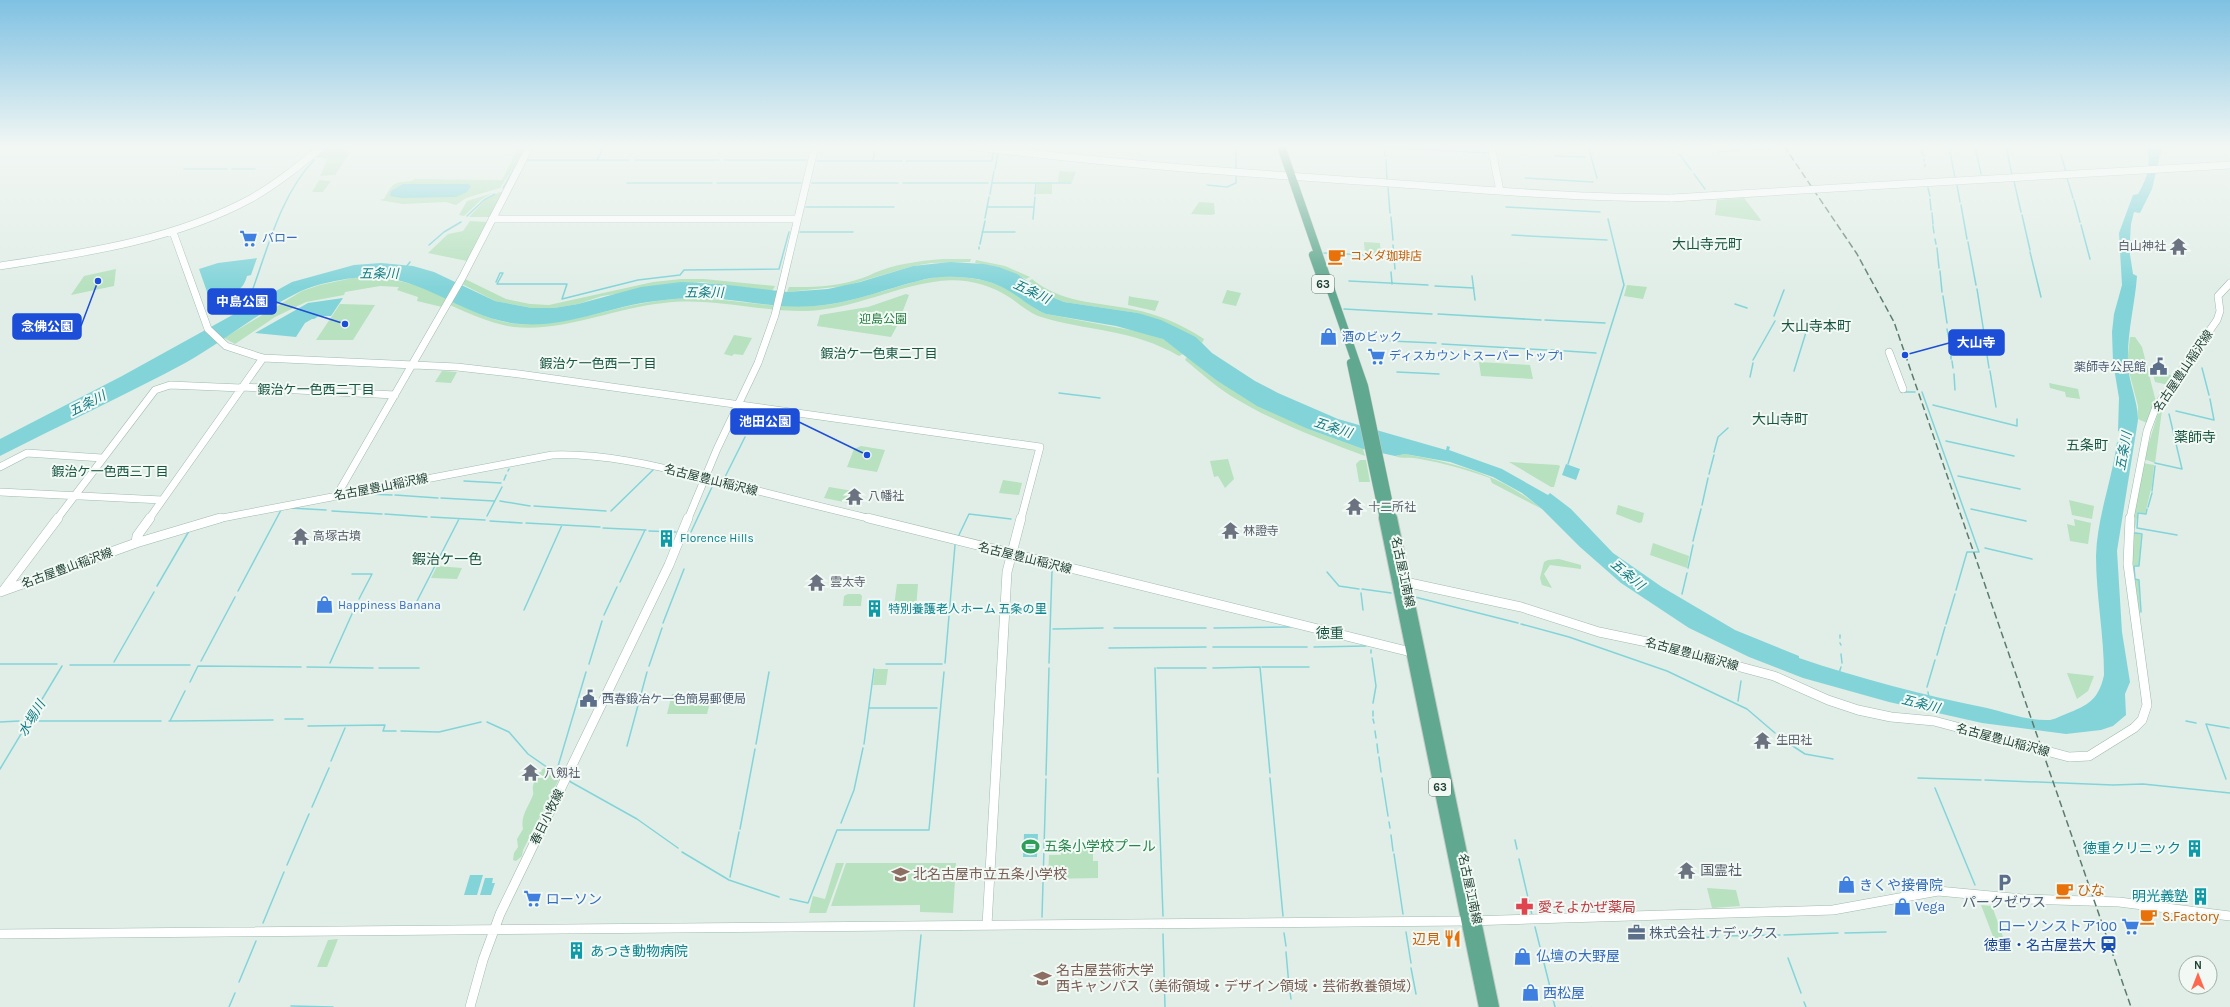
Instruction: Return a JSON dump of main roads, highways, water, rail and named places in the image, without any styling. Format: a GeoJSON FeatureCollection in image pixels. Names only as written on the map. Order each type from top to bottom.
{"type":"FeatureCollection","features":[{"type":"Feature","properties":{"kind":"main road","name":"名古屋江南線"},"geometry":{"type":"LineString","coordinates":[[1296,193],[1356,360],[1368,424],[1472,921],[1494,1007]]}},
{"type":"Feature","properties":{"kind":"main road","name":"名古屋江南線"},"geometry":{"type":"LineString","coordinates":[[1375,456],[1405,582],[1416,654]]}},
{"type":"Feature","properties":{"kind":"main road","name":"名古屋江南線"},"geometry":{"type":"LineString","coordinates":[[1472,921],[1484,1007]]}},
{"type":"Feature","properties":{"kind":"water"},"geometry":{"type":"Polygon","coordinates":[[[391,193],[465,193],[456,197],[402,198],[390,196],[391,193]]]}},
{"type":"Feature","properties":{"kind":"water","name":"五条川"},"geometry":{"type":"Polygon","coordinates":[[[2150,193],[2140,213],[2134,212],[2131,224],[2130,240],[2133,243],[2129,248],[2133,274],[2137,276],[2129,340],[2128,369],[2138,413],[2138,420],[2117,551],[2122,632],[2130,682],[2125,694],[2126,715],[2113,726],[2101,730],[2066,734],[1982,723],[1889,702],[1803,678],[1749,657],[1689,628],[1621,583],[1580,547],[1542,509],[1522,493],[1493,477],[1450,462],[1405,454],[1395,456],[1363,449],[1308,429],[1257,406],[1216,380],[1163,339],[1116,326],[1046,314],[1035,309],[1004,288],[978,279],[959,277],[931,278],[859,298],[830,304],[803,307],[780,306],[713,298],[664,300],[622,307],[571,320],[537,324],[520,324],[498,320],[478,313],[419,287],[398,280],[377,277],[341,280],[320,284],[301,291],[272,307],[187,362],[0,456],[0,439],[122,376],[292,282],[354,265],[381,263],[413,266],[434,272],[495,301],[532,308],[554,308],[578,304],[641,287],[681,282],[720,284],[787,292],[828,289],[860,282],[913,266],[950,262],[984,264],[999,267],[1017,274],[1047,295],[1064,302],[1138,313],[1161,320],[1196,337],[1212,353],[1255,381],[1278,393],[1338,419],[1446,450],[1447,446],[1450,447],[1449,450],[1502,469],[1548,495],[1550,493],[1571,509],[1613,553],[1662,587],[1735,630],[1799,656],[1799,658],[1869,680],[1939,698],[2026,718],[2050,720],[2084,706],[2094,698],[2098,692],[2104,675],[2096,556],[2099,527],[2117,442],[2121,444],[2122,432],[2118,431],[2119,398],[2113,362],[2112,332],[2114,314],[2122,285],[2119,233],[2133,195],[2150,193]]]}},
{"type":"Feature","properties":{"kind":"water"},"geometry":{"type":"Polygon","coordinates":[[[257,258],[251,275],[247,276],[242,286],[236,291],[219,297],[225,302],[222,303],[219,301],[212,306],[199,269],[218,263],[257,258]]]}},
{"type":"Feature","properties":{"kind":"water"},"geometry":{"type":"Polygon","coordinates":[[[343,298],[331,316],[319,316],[305,323],[296,337],[255,333],[308,303],[343,298]]]}},
{"type":"Feature","properties":{"kind":"water"},"geometry":{"type":"Polygon","coordinates":[[[1566,464],[1580,469],[1576,480],[1562,475],[1566,464]]]}},
{"type":"Feature","properties":{"kind":"water","name":"五条小学校プール"},"geometry":{"type":"Polygon","coordinates":[[[1024,834],[1038,834],[1037,857],[1023,857],[1024,834]]]}},
{"type":"Feature","properties":{"kind":"water"},"geometry":{"type":"Polygon","coordinates":[[[470,875],[483,875],[477,895],[464,895],[470,875]]]}},
{"type":"Feature","properties":{"kind":"water"},"geometry":{"type":"Polygon","coordinates":[[[485,878],[493,878],[492,883],[495,883],[491,895],[480,895],[485,878]]]}},
{"type":"Feature","properties":{"kind":"waterway"},"geometry":{"type":"LineString","coordinates":[[251,294],[276,223],[291,193]]}},
{"type":"Feature","properties":{"kind":"waterway"},"geometry":{"type":"LineString","coordinates":[[1388,193],[1390,213]]}},
{"type":"Feature","properties":{"kind":"waterway"},"geometry":{"type":"LineString","coordinates":[[1958,193],[1960,202]]}},
{"type":"Feature","properties":{"kind":"waterway"},"geometry":{"type":"LineString","coordinates":[[2017,193],[2021,212]]}},
{"type":"Feature","properties":{"kind":"waterway"},"geometry":{"type":"LineString","coordinates":[[2071,193],[2073,198]]}},
{"type":"Feature","properties":{"kind":"waterway"},"geometry":{"type":"LineString","coordinates":[[467,216],[484,200],[495,194]]}},
{"type":"Feature","properties":{"kind":"waterway"},"geometry":{"type":"LineString","coordinates":[[987,207],[989,197]]}},
{"type":"Feature","properties":{"kind":"waterway"},"geometry":{"type":"LineString","coordinates":[[1033,219],[1035,197]]}},
{"type":"Feature","properties":{"kind":"waterway"},"geometry":{"type":"LineString","coordinates":[[1930,199],[1931,210]]}},
{"type":"Feature","properties":{"kind":"waterway"},"geometry":{"type":"LineString","coordinates":[[2074,200],[2080,222]]}},
{"type":"Feature","properties":{"kind":"waterway"},"geometry":{"type":"LineString","coordinates":[[1961,205],[1967,239]]}},
{"type":"Feature","properties":{"kind":"waterway"},"geometry":{"type":"LineString","coordinates":[[806,207],[894,207]]}},
{"type":"Feature","properties":{"kind":"waterway"},"geometry":{"type":"LineString","coordinates":[[985,218],[987,207]]}},
{"type":"Feature","properties":{"kind":"waterway"},"geometry":{"type":"LineString","coordinates":[[987,207],[1034,207]]}},
{"type":"Feature","properties":{"kind":"waterway"},"geometry":{"type":"LineString","coordinates":[[1506,207],[1600,212]]}},
{"type":"Feature","properties":{"kind":"waterway"},"geometry":{"type":"LineString","coordinates":[[1932,213],[1933,224]]}},
{"type":"Feature","properties":{"kind":"waterway"},"geometry":{"type":"LineString","coordinates":[[2022,215],[2030,250]]}},
{"type":"Feature","properties":{"kind":"waterway"},"geometry":{"type":"LineString","coordinates":[[1391,217],[1393,240]]}},
{"type":"Feature","properties":{"kind":"waterway"},"geometry":{"type":"LineString","coordinates":[[1568,464],[1624,285],[1608,219]]}},
{"type":"Feature","properties":{"kind":"waterway"},"geometry":{"type":"LineString","coordinates":[[983,232],[985,221]]}},
{"type":"Feature","properties":{"kind":"waterway"},"geometry":{"type":"LineString","coordinates":[[429,245],[444,232],[461,222]]}},
{"type":"Feature","properties":{"kind":"waterway"},"geometry":{"type":"LineString","coordinates":[[2081,225],[2090,259]]}},
{"type":"Feature","properties":{"kind":"waterway"},"geometry":{"type":"LineString","coordinates":[[1933,226],[1934,233]]}},
{"type":"Feature","properties":{"kind":"waterway"},"geometry":{"type":"LineString","coordinates":[[496,282],[500,273],[503,273],[497,284],[567,284],[562,299],[638,280],[680,275],[684,270],[779,269],[789,232]]}},
{"type":"Feature","properties":{"kind":"waterway"},"geometry":{"type":"LineString","coordinates":[[800,232],[853,232]]}},
{"type":"Feature","properties":{"kind":"waterway"},"geometry":{"type":"LineString","coordinates":[[980,244],[983,232]]}},
{"type":"Feature","properties":{"kind":"waterway"},"geometry":{"type":"LineString","coordinates":[[983,232],[1015,232]]}},
{"type":"Feature","properties":{"kind":"waterway"},"geometry":{"type":"LineString","coordinates":[[1512,235],[1607,240]]}},
{"type":"Feature","properties":{"kind":"waterway"},"geometry":{"type":"LineString","coordinates":[[1935,239],[1936,244]]}},
{"type":"Feature","properties":{"kind":"waterway"},"geometry":{"type":"LineString","coordinates":[[1968,242],[1976,285]]}},
{"type":"Feature","properties":{"kind":"waterway"},"geometry":{"type":"LineString","coordinates":[[1393,245],[1395,269]]}},
{"type":"Feature","properties":{"kind":"waterway"},"geometry":{"type":"LineString","coordinates":[[1937,248],[1939,268]]}},
{"type":"Feature","properties":{"kind":"waterway"},"geometry":{"type":"LineString","coordinates":[[2030,252],[2041,297]]}},
{"type":"Feature","properties":{"kind":"waterway"},"geometry":{"type":"LineString","coordinates":[[1324,253],[1389,256]]}},
{"type":"Feature","properties":{"kind":"waterway"},"geometry":{"type":"LineString","coordinates":[[406,267],[410,262]]}},
{"type":"Feature","properties":{"kind":"waterway"},"geometry":{"type":"LineString","coordinates":[[1940,271],[1942,292]]}},
{"type":"Feature","properties":{"kind":"waterway"},"geometry":{"type":"LineString","coordinates":[[1391,272],[1392,283]]}},
{"type":"Feature","properties":{"kind":"waterway"},"geometry":{"type":"LineString","coordinates":[[1472,276],[1473,288]]}},
{"type":"Feature","properties":{"kind":"waterway"},"geometry":{"type":"LineString","coordinates":[[1349,281],[1392,283]]}},
{"type":"Feature","properties":{"kind":"waterway"},"geometry":{"type":"LineString","coordinates":[[1392,283],[1428,285]]}},
{"type":"Feature","properties":{"kind":"waterway"},"geometry":{"type":"LineString","coordinates":[[1435,286],[1473,288]]}},
{"type":"Feature","properties":{"kind":"waterway"},"geometry":{"type":"LineString","coordinates":[[1473,288],[1475,300]]}},
{"type":"Feature","properties":{"kind":"waterway"},"geometry":{"type":"LineString","coordinates":[[1977,289],[1984,333]]}},
{"type":"Feature","properties":{"kind":"waterway"},"geometry":{"type":"LineString","coordinates":[[1774,316],[1784,290]]}},
{"type":"Feature","properties":{"kind":"waterway"},"geometry":{"type":"LineString","coordinates":[[1943,296],[1947,323]]}},
{"type":"Feature","properties":{"kind":"waterway"},"geometry":{"type":"LineString","coordinates":[[1735,304],[1747,308]]}},
{"type":"Feature","properties":{"kind":"waterway"},"geometry":{"type":"LineString","coordinates":[[1344,309],[1432,314]]}},
{"type":"Feature","properties":{"kind":"waterway"},"geometry":{"type":"LineString","coordinates":[[1438,314],[1541,320]]}},
{"type":"Feature","properties":{"kind":"waterway"},"geometry":{"type":"LineString","coordinates":[[1545,320],[1605,323]]}},
{"type":"Feature","properties":{"kind":"waterway"},"geometry":{"type":"LineString","coordinates":[[1753,360],[1775,321]]}},
{"type":"Feature","properties":{"kind":"waterway"},"geometry":{"type":"LineString","coordinates":[[1794,371],[1807,329]]}},
{"type":"Feature","properties":{"kind":"waterway"},"geometry":{"type":"LineString","coordinates":[[1947,329],[1950,345]]}},
{"type":"Feature","properties":{"kind":"waterway"},"geometry":{"type":"LineString","coordinates":[[1984,336],[1989,368]]}},
{"type":"Feature","properties":{"kind":"waterway"},"geometry":{"type":"LineString","coordinates":[[1390,341],[1436,343]]}},
{"type":"Feature","properties":{"kind":"waterway"},"geometry":{"type":"LineString","coordinates":[[1442,344],[1547,350]]}},
{"type":"Feature","properties":{"kind":"waterway"},"geometry":{"type":"LineString","coordinates":[[1551,350],[1596,353]]}},
{"type":"Feature","properties":{"kind":"waterway"},"geometry":{"type":"LineString","coordinates":[[1952,361],[1953,368]]}},
{"type":"Feature","properties":{"kind":"waterway"},"geometry":{"type":"LineString","coordinates":[[1750,377],[1753,363]]}},
{"type":"Feature","properties":{"kind":"waterway"},"geometry":{"type":"LineString","coordinates":[[2202,368],[2209,395]]}},
{"type":"Feature","properties":{"kind":"waterway"},"geometry":{"type":"LineString","coordinates":[[1990,371],[1996,407]]}},
{"type":"Feature","properties":{"kind":"waterway"},"geometry":{"type":"LineString","coordinates":[[1397,372],[1439,374]]}},
{"type":"Feature","properties":{"kind":"waterway"},"geometry":{"type":"LineString","coordinates":[[1954,374],[1955,390]]}},
{"type":"Feature","properties":{"kind":"waterway"},"geometry":{"type":"LineString","coordinates":[[1904,392],[1915,392]]}},
{"type":"Feature","properties":{"kind":"waterway"},"geometry":{"type":"LineString","coordinates":[[1922,392],[1979,552],[1967,552],[1956,590]]}},
{"type":"Feature","properties":{"kind":"waterway"},"geometry":{"type":"LineString","coordinates":[[1059,393],[1100,398]]}},
{"type":"Feature","properties":{"kind":"waterway"},"geometry":{"type":"LineString","coordinates":[[2176,411],[2214,420],[2210,399]]}},
{"type":"Feature","properties":{"kind":"waterway"},"geometry":{"type":"LineString","coordinates":[[1933,405],[2017,426],[2017,419]]}},
{"type":"Feature","properties":{"kind":"waterway"},"geometry":{"type":"LineString","coordinates":[[2155,463],[2182,469],[2169,414]]}},
{"type":"Feature","properties":{"kind":"waterway"},"geometry":{"type":"LineString","coordinates":[[1714,452],[1718,437],[1728,428]]}},
{"type":"Feature","properties":{"kind":"waterway"},"geometry":{"type":"LineString","coordinates":[[725,477],[745,437]]}},
{"type":"Feature","properties":{"kind":"waterway"},"geometry":{"type":"LineString","coordinates":[[1946,441],[2014,456]]}},
{"type":"Feature","properties":{"kind":"waterway"},"geometry":{"type":"LineString","coordinates":[[1709,474],[1714,455]]}},
{"type":"Feature","properties":{"kind":"waterway"},"geometry":{"type":"LineString","coordinates":[[2152,491],[2155,466]]}},
{"type":"Feature","properties":{"kind":"waterway"},"geometry":{"type":"LineString","coordinates":[[611,511],[653,470]]}},
{"type":"Feature","properties":{"kind":"waterway"},"geometry":{"type":"LineString","coordinates":[[504,480],[506,475]]}},
{"type":"Feature","properties":{"kind":"waterway"},"geometry":{"type":"LineString","coordinates":[[1958,476],[2020,489]]}},
{"type":"Feature","properties":{"kind":"waterway"},"geometry":{"type":"LineString","coordinates":[[1702,505],[1708,478]]}},
{"type":"Feature","properties":{"kind":"waterway"},"geometry":{"type":"LineString","coordinates":[[464,481],[501,483]]}},
{"type":"Feature","properties":{"kind":"waterway"},"geometry":{"type":"LineString","coordinates":[[691,532],[712,487],[715,485]]}},
{"type":"Feature","properties":{"kind":"waterway"},"geometry":{"type":"LineString","coordinates":[[487,516],[502,487]]}},
{"type":"Feature","properties":{"kind":"waterway"},"geometry":{"type":"LineString","coordinates":[[2148,507],[2152,493]]}},
{"type":"Feature","properties":{"kind":"waterway"},"geometry":{"type":"LineString","coordinates":[[367,494],[392,495]]}},
{"type":"Feature","properties":{"kind":"waterway"},"geometry":{"type":"LineString","coordinates":[[395,495],[438,498]]}},
{"type":"Feature","properties":{"kind":"waterway"},"geometry":{"type":"LineString","coordinates":[[441,498],[494,501]]}},
{"type":"Feature","properties":{"kind":"waterway"},"geometry":{"type":"LineString","coordinates":[[500,501],[530,506]]}},
{"type":"Feature","properties":{"kind":"waterway"},"geometry":{"type":"LineString","coordinates":[[534,506],[606,511]]}},
{"type":"Feature","properties":{"kind":"waterway"},"geometry":{"type":"LineString","coordinates":[[290,508],[326,510]]}},
{"type":"Feature","properties":{"kind":"waterway"},"geometry":{"type":"LineString","coordinates":[[1693,541],[1701,509]]}},
{"type":"Feature","properties":{"kind":"waterway"},"geometry":{"type":"LineString","coordinates":[[1971,509],[2026,521]]}},
{"type":"Feature","properties":{"kind":"waterway"},"geometry":{"type":"LineString","coordinates":[[2147,509],[2146,514],[2138,513],[2137,528],[2177,535]]}},
{"type":"Feature","properties":{"kind":"waterway"},"geometry":{"type":"LineString","coordinates":[[238,591],[281,510]]}},
{"type":"Feature","properties":{"kind":"waterway"},"geometry":{"type":"LineString","coordinates":[[332,511],[382,514]]}},
{"type":"Feature","properties":{"kind":"waterway"},"geometry":{"type":"LineString","coordinates":[[385,514],[427,517]]}},
{"type":"Feature","properties":{"kind":"waterway"},"geometry":{"type":"LineString","coordinates":[[958,537],[969,514],[1011,519]]}},
{"type":"Feature","properties":{"kind":"waterway"},"geometry":{"type":"LineString","coordinates":[[431,517],[485,520]]}},
{"type":"Feature","properties":{"kind":"waterway"},"geometry":{"type":"LineString","coordinates":[[416,603],[459,519]]}},
{"type":"Feature","properties":{"kind":"waterway"},"geometry":{"type":"LineString","coordinates":[[490,521],[522,523]]}},
{"type":"Feature","properties":{"kind":"waterway"},"geometry":{"type":"LineString","coordinates":[[526,523],[600,527]]}},
{"type":"Feature","properties":{"kind":"waterway"},"geometry":{"type":"LineString","coordinates":[[524,610],[562,525]]}},
{"type":"Feature","properties":{"kind":"waterway"},"geometry":{"type":"LineString","coordinates":[[603,528],[646,530]]}},
{"type":"Feature","properties":{"kind":"waterway"},"geometry":{"type":"LineString","coordinates":[[620,582],[645,530]]}},
{"type":"Feature","properties":{"kind":"waterway"},"geometry":{"type":"LineString","coordinates":[[157,586],[189,531]]}},
{"type":"Feature","properties":{"kind":"waterway"},"geometry":{"type":"LineString","coordinates":[[649,531],[676,532]]}},
{"type":"Feature","properties":{"kind":"waterway"},"geometry":{"type":"LineString","coordinates":[[2135,533],[2142,534],[2139,566],[2134,566],[2135,579],[2139,580],[2141,612]]}},
{"type":"Feature","properties":{"kind":"waterway"},"geometry":{"type":"LineString","coordinates":[[945,663],[955,545]]}},
{"type":"Feature","properties":{"kind":"waterway"},"geometry":{"type":"LineString","coordinates":[[1688,568],[1693,545]]}},
{"type":"Feature","properties":{"kind":"waterway"},"geometry":{"type":"LineString","coordinates":[[1985,548],[2032,559]]}},
{"type":"Feature","properties":{"kind":"waterway"},"geometry":{"type":"LineString","coordinates":[[663,623],[684,569]]}},
{"type":"Feature","properties":{"kind":"waterway"},"geometry":{"type":"LineString","coordinates":[[1049,663],[1052,570]]}},
{"type":"Feature","properties":{"kind":"waterway"},"geometry":{"type":"LineString","coordinates":[[1327,572],[1339,586],[1359,589]]}},
{"type":"Feature","properties":{"kind":"waterway"},"geometry":{"type":"LineString","coordinates":[[1682,594],[1687,573]]}},
{"type":"Feature","properties":{"kind":"waterway"},"geometry":{"type":"LineString","coordinates":[[352,574],[372,574],[359,599]]}},
{"type":"Feature","properties":{"kind":"waterway"},"geometry":{"type":"LineString","coordinates":[[604,615],[617,587]]}},
{"type":"Feature","properties":{"kind":"waterway"},"geometry":{"type":"LineString","coordinates":[[1362,589],[1391,593]]}},
{"type":"Feature","properties":{"kind":"waterway"},"geometry":{"type":"LineString","coordinates":[[114,662],[154,592]]}},
{"type":"Feature","properties":{"kind":"waterway"},"geometry":{"type":"LineString","coordinates":[[1361,593],[1363,610]]}},
{"type":"Feature","properties":{"kind":"waterway"},"geometry":{"type":"LineString","coordinates":[[1946,624],[1955,594]]}},
{"type":"Feature","properties":{"kind":"waterway"},"geometry":{"type":"LineString","coordinates":[[201,661],[235,597]]}},
{"type":"Feature","properties":{"kind":"waterway"},"geometry":{"type":"LineString","coordinates":[[1415,597],[1518,623]]}},
{"type":"Feature","properties":{"kind":"waterway"},"geometry":{"type":"LineString","coordinates":[[330,663],[356,605]]}},
{"type":"Feature","properties":{"kind":"waterway"},"geometry":{"type":"LineString","coordinates":[[589,664],[602,621]]}},
{"type":"Feature","properties":{"kind":"waterway"},"geometry":{"type":"LineString","coordinates":[[1521,624],[1569,637],[1667,671],[1747,709],[1775,733]]}},
{"type":"Feature","properties":{"kind":"waterway"},"geometry":{"type":"LineString","coordinates":[[1214,628],[1290,627]]}},
{"type":"Feature","properties":{"kind":"waterway"},"geometry":{"type":"LineString","coordinates":[[1937,655],[1945,627]]}},
{"type":"Feature","properties":{"kind":"waterway"},"geometry":{"type":"LineString","coordinates":[[649,666],[662,628]]}},
{"type":"Feature","properties":{"kind":"waterway"},"geometry":{"type":"LineString","coordinates":[[1053,629],[1103,628]]}},
{"type":"Feature","properties":{"kind":"waterway"},"geometry":{"type":"LineString","coordinates":[[1114,628],[1206,628]]}},
{"type":"Feature","properties":{"kind":"waterway"},"geometry":{"type":"LineString","coordinates":[[1314,647],[1366,646]]}},
{"type":"Feature","properties":{"kind":"waterway"},"geometry":{"type":"LineString","coordinates":[[1109,648],[1206,647]]}},
{"type":"Feature","properties":{"kind":"waterway"},"geometry":{"type":"LineString","coordinates":[[1213,647],[1307,647]]}},
{"type":"Feature","properties":{"kind":"waterway"},"geometry":{"type":"LineString","coordinates":[[1841,654],[1842,663]]}},
{"type":"Feature","properties":{"kind":"waterway"},"geometry":{"type":"LineString","coordinates":[[1372,658],[1376,686],[1373,703]]}},
{"type":"Feature","properties":{"kind":"waterway"},"geometry":{"type":"LineString","coordinates":[[1927,687],[1935,660]]}},
{"type":"Feature","properties":{"kind":"waterway"},"geometry":{"type":"LineString","coordinates":[[0,664],[57,664]]}},
{"type":"Feature","properties":{"kind":"waterway"},"geometry":{"type":"LineString","coordinates":[[886,664],[942,664]]}},
{"type":"Feature","properties":{"kind":"waterway"},"geometry":{"type":"LineString","coordinates":[[70,665],[190,665]]}},
{"type":"Feature","properties":{"kind":"waterway","name":"水場川"},"geometry":{"type":"LineString","coordinates":[[0,769],[62,666]]}},
{"type":"Feature","properties":{"kind":"waterway"},"geometry":{"type":"LineString","coordinates":[[190,682],[198,666],[301,667]]}},
{"type":"Feature","properties":{"kind":"waterway"},"geometry":{"type":"LineString","coordinates":[[307,667],[373,668]]}},
{"type":"Feature","properties":{"kind":"waterway"},"geometry":{"type":"LineString","coordinates":[[1213,668],[1260,667],[1270,773]]}},
{"type":"Feature","properties":{"kind":"waterway"},"geometry":{"type":"LineString","coordinates":[[1262,667],[1309,667]]}},
{"type":"Feature","properties":{"kind":"waterway"},"geometry":{"type":"LineString","coordinates":[[1839,673],[1841,667]]}},
{"type":"Feature","properties":{"kind":"waterway"},"geometry":{"type":"LineString","coordinates":[[379,668],[419,668]]}},
{"type":"Feature","properties":{"kind":"waterway"},"geometry":{"type":"LineString","coordinates":[[1046,775],[1049,668]]}},
{"type":"Feature","properties":{"kind":"waterway"},"geometry":{"type":"LineString","coordinates":[[1155,668],[1158,773]]}},
{"type":"Feature","properties":{"kind":"waterway"},"geometry":{"type":"LineString","coordinates":[[1157,668],[1206,668]]}},
{"type":"Feature","properties":{"kind":"waterway"},"geometry":{"type":"LineString","coordinates":[[864,744],[874,669]]}},
{"type":"Feature","properties":{"kind":"waterway"},"geometry":{"type":"LineString","coordinates":[[556,773],[586,672]]}},
{"type":"Feature","properties":{"kind":"waterway"},"geometry":{"type":"LineString","coordinates":[[627,746],[647,672]]}},
{"type":"Feature","properties":{"kind":"waterway"},"geometry":{"type":"LineString","coordinates":[[756,744],[769,672]]}},
{"type":"Feature","properties":{"kind":"waterway"},"geometry":{"type":"LineString","coordinates":[[790,899],[808,903],[837,830],[929,830],[944,672]]}},
{"type":"Feature","properties":{"kind":"waterway"},"geometry":{"type":"LineString","coordinates":[[1738,701],[1741,681]]}},
{"type":"Feature","properties":{"kind":"waterway"},"geometry":{"type":"LineString","coordinates":[[170,721],[185,691]]}},
{"type":"Feature","properties":{"kind":"waterway","name":"五条川"},"geometry":{"type":"LineString","coordinates":[[1928,692],[1929,698]]}},
{"type":"Feature","properties":{"kind":"waterway"},"geometry":{"type":"LineString","coordinates":[[869,708],[937,708]]}},
{"type":"Feature","properties":{"kind":"waterway"},"geometry":{"type":"LineString","coordinates":[[1373,711],[1373,716]]}},
{"type":"Feature","properties":{"kind":"waterway"},"geometry":{"type":"LineString","coordinates":[[285,719],[303,719]]}},
{"type":"Feature","properties":{"kind":"waterway"},"geometry":{"type":"LineString","coordinates":[[1373,719],[1374,723]]}},
{"type":"Feature","properties":{"kind":"waterway"},"geometry":{"type":"LineString","coordinates":[[170,721],[273,720]]}},
{"type":"Feature","properties":{"kind":"waterway"},"geometry":{"type":"LineString","coordinates":[[0,722],[19,721]]}},
{"type":"Feature","properties":{"kind":"waterway"},"geometry":{"type":"LineString","coordinates":[[39,721],[161,721]]}},
{"type":"Feature","properties":{"kind":"waterway"},"geometry":{"type":"LineString","coordinates":[[2186,721],[2196,723]]}},
{"type":"Feature","properties":{"kind":"waterway"},"geometry":{"type":"LineString","coordinates":[[401,731],[439,732],[481,722]]}},
{"type":"Feature","properties":{"kind":"waterway"},"geometry":{"type":"LineString","coordinates":[[487,722],[509,732],[528,754],[561,777]]}},
{"type":"Feature","properties":{"kind":"waterway"},"geometry":{"type":"LineString","coordinates":[[2226,779],[2206,724],[2229,728]]}},
{"type":"Feature","properties":{"kind":"waterway"},"geometry":{"type":"LineString","coordinates":[[308,726],[385,725],[383,731],[396,731]]}},
{"type":"Feature","properties":{"kind":"waterway"},"geometry":{"type":"LineString","coordinates":[[331,761],[345,728]]}},
{"type":"Feature","properties":{"kind":"waterway"},"geometry":{"type":"LineString","coordinates":[[1375,731],[1376,738]]}},
{"type":"Feature","properties":{"kind":"waterway"},"geometry":{"type":"LineString","coordinates":[[1779,737],[1805,754],[1833,759]]}},
{"type":"Feature","properties":{"kind":"waterway"},"geometry":{"type":"LineString","coordinates":[[1377,744],[1378,753]]}},
{"type":"Feature","properties":{"kind":"waterway"},"geometry":{"type":"LineString","coordinates":[[841,823],[854,790],[863,748]]}},
{"type":"Feature","properties":{"kind":"waterway"},"geometry":{"type":"LineString","coordinates":[[740,829],[755,749]]}},
{"type":"Feature","properties":{"kind":"waterway"},"geometry":{"type":"LineString","coordinates":[[1379,757],[1381,772]]}},
{"type":"Feature","properties":{"kind":"waterway"},"geometry":{"type":"LineString","coordinates":[[312,807],[329,768]]}},
{"type":"Feature","properties":{"kind":"waterway"},"geometry":{"type":"LineString","coordinates":[[1158,778],[1163,916]]}},
{"type":"Feature","properties":{"kind":"waterway"},"geometry":{"type":"LineString","coordinates":[[1270,778],[1283,916]]}},
{"type":"Feature","properties":{"kind":"waterway"},"geometry":{"type":"LineString","coordinates":[[1382,778],[1388,816]]}},
{"type":"Feature","properties":{"kind":"waterway"},"geometry":{"type":"LineString","coordinates":[[1918,778],[1981,780]]}},
{"type":"Feature","properties":{"kind":"waterway"},"geometry":{"type":"LineString","coordinates":[[1042,917],[1046,779]]}},
{"type":"Feature","properties":{"kind":"waterway"},"geometry":{"type":"LineString","coordinates":[[1985,780],[2113,785],[2143,784],[2230,793]]}},
{"type":"Feature","properties":{"kind":"waterway"},"geometry":{"type":"LineString","coordinates":[[569,781],[637,819],[678,848]]}},
{"type":"Feature","properties":{"kind":"waterway"},"geometry":{"type":"LineString","coordinates":[[1935,788],[1975,885]]}},
{"type":"Feature","properties":{"kind":"waterway"},"geometry":{"type":"LineString","coordinates":[[287,865],[309,814]]}},
{"type":"Feature","properties":{"kind":"waterway"},"geometry":{"type":"LineString","coordinates":[[1389,822],[1390,828]]}},
{"type":"Feature","properties":{"kind":"waterway"},"geometry":{"type":"LineString","coordinates":[[730,877],[739,832]]}},
{"type":"Feature","properties":{"kind":"waterway"},"geometry":{"type":"LineString","coordinates":[[1391,835],[1393,851]]}},
{"type":"Feature","properties":{"kind":"waterway"},"geometry":{"type":"LineString","coordinates":[[1515,840],[1517,849]]}},
{"type":"Feature","properties":{"kind":"waterway"},"geometry":{"type":"LineString","coordinates":[[682,852],[729,880],[779,897]]}},
{"type":"Feature","properties":{"kind":"waterway"},"geometry":{"type":"LineString","coordinates":[[1394,854],[1403,914]]}},
{"type":"Feature","properties":{"kind":"waterway"},"geometry":{"type":"LineString","coordinates":[[1519,859],[1532,915]]}},
{"type":"Feature","properties":{"kind":"waterway"},"geometry":{"type":"LineString","coordinates":[[263,923],[284,872]]}},
{"type":"Feature","properties":{"kind":"waterway"},"geometry":{"type":"LineString","coordinates":[[1535,927],[1555,1007]]}},
{"type":"Feature","properties":{"kind":"waterway"},"geometry":{"type":"LineString","coordinates":[[1406,932],[1411,963]]}},
{"type":"Feature","properties":{"kind":"waterway"},"geometry":{"type":"LineString","coordinates":[[1845,933],[1886,932]]}},
{"type":"Feature","properties":{"kind":"waterway"},"geometry":{"type":"LineString","coordinates":[[1284,933],[1286,946]]}},
{"type":"Feature","properties":{"kind":"waterway"},"geometry":{"type":"LineString","coordinates":[[1784,935],[1838,933]]}},
{"type":"Feature","properties":{"kind":"waterway"},"geometry":{"type":"LineString","coordinates":[[1163,934],[1165,1007]]}},
{"type":"Feature","properties":{"kind":"waterway"},"geometry":{"type":"LineString","coordinates":[[914,1007],[921,935]]}},
{"type":"Feature","properties":{"kind":"waterway"},"geometry":{"type":"LineString","coordinates":[[1725,936],[1780,935]]}},
{"type":"Feature","properties":{"kind":"waterway"},"geometry":{"type":"LineString","coordinates":[[1663,938],[1718,937]]}},
{"type":"Feature","properties":{"kind":"waterway"},"geometry":{"type":"LineString","coordinates":[[239,982],[256,941]]}},
{"type":"Feature","properties":{"kind":"waterway"},"geometry":{"type":"LineString","coordinates":[[1286,952],[1289,986]]}},
{"type":"Feature","properties":{"kind":"waterway"},"geometry":{"type":"LineString","coordinates":[[1788,958],[1801,993]]}},
{"type":"Feature","properties":{"kind":"waterway"},"geometry":{"type":"LineString","coordinates":[[1411,968],[1416,994]]}},
{"type":"Feature","properties":{"kind":"waterway"},"geometry":{"type":"LineString","coordinates":[[1290,992],[1291,999]]}},
{"type":"Feature","properties":{"kind":"waterway"},"geometry":{"type":"LineString","coordinates":[[229,1007],[235,993]]}},
{"type":"Feature","properties":{"kind":"waterway"},"geometry":{"type":"LineString","coordinates":[[1804,1002],[1806,1007]]}},
{"type":"Feature","properties":{"kind":"waterway"},"geometry":{"type":"LineString","coordinates":[[291,1006],[333,1007]]}},
{"type":"Feature","properties":{"kind":"railway"},"geometry":{"type":"LineString","coordinates":[[1816,193],[1857,254],[1894,322],[2131,1007]]}},
{"type":"Feature","properties":{"kind":"place","name":"バロー"},"geometry":{"type":"Point","coordinates":[249,238]}},
{"type":"Feature","properties":{"kind":"place","name":"白山神社"},"geometry":{"type":"Point","coordinates":[2179,246]}},
{"type":"Feature","properties":{"kind":"place","name":"コメダ珈琲店"},"geometry":{"type":"Point","coordinates":[1337,256]}},
{"type":"Feature","properties":{"kind":"place","name":"念佛公園"},"geometry":{"type":"Point","coordinates":[98,281]}},
{"type":"Feature","properties":{"kind":"place","name":"中島公園"},"geometry":{"type":"Point","coordinates":[345,324]}},
{"type":"Feature","properties":{"kind":"place","name":"酒のビック"},"geometry":{"type":"Point","coordinates":[1329,337]}},
{"type":"Feature","properties":{"kind":"place","name":"大山寺"},"geometry":{"type":"Point","coordinates":[1905,355]}},
{"type":"Feature","properties":{"kind":"place","name":"ディスカウントスーパー トップ1"},"geometry":{"type":"Point","coordinates":[1376,356]}},
{"type":"Feature","properties":{"kind":"place","name":"薬師寺公民館"},"geometry":{"type":"Point","coordinates":[2159,367]}},
{"type":"Feature","properties":{"kind":"place","name":"池田公園"},"geometry":{"type":"Point","coordinates":[867,455]}},
{"type":"Feature","properties":{"kind":"place","name":"八幡社"},"geometry":{"type":"Point","coordinates":[855,496]}},
{"type":"Feature","properties":{"kind":"place","name":"十二所社"},"geometry":{"type":"Point","coordinates":[1355,507]}},
{"type":"Feature","properties":{"kind":"place","name":"林證寺"},"geometry":{"type":"Point","coordinates":[1230,531]}},
{"type":"Feature","properties":{"kind":"place","name":"高塚古墳"},"geometry":{"type":"Point","coordinates":[300,536]}},
{"type":"Feature","properties":{"kind":"place","name":"Florence Hills"},"geometry":{"type":"Point","coordinates":[667,538]}},
{"type":"Feature","properties":{"kind":"place","name":"雲太寺"},"geometry":{"type":"Point","coordinates":[817,582]}},
{"type":"Feature","properties":{"kind":"place","name":"Happiness Banana"},"geometry":{"type":"Point","coordinates":[325,605]}},
{"type":"Feature","properties":{"kind":"place","name":"特別養護老人ホーム 五条の里"},"geometry":{"type":"Point","coordinates":[875,609]}},
{"type":"Feature","properties":{"kind":"place","name":"西春鍛冶ケ一色簡易郵便局"},"geometry":{"type":"Point","coordinates":[589,699]}},
{"type":"Feature","properties":{"kind":"place","name":"生田社"},"geometry":{"type":"Point","coordinates":[1763,740]}},
{"type":"Feature","properties":{"kind":"place","name":"八剱社"},"geometry":{"type":"Point","coordinates":[531,773]}},
{"type":"Feature","properties":{"kind":"place","name":"五条小学校プール"},"geometry":{"type":"Point","coordinates":[1031,846]}},
{"type":"Feature","properties":{"kind":"place","name":"徳重クリニック"},"geometry":{"type":"Point","coordinates":[2194,848]}},
{"type":"Feature","properties":{"kind":"place","name":"国霊社"},"geometry":{"type":"Point","coordinates":[1687,870]}},
{"type":"Feature","properties":{"kind":"place","name":"北名古屋市立五条小学校"},"geometry":{"type":"Point","coordinates":[900,874]}},
{"type":"Feature","properties":{"kind":"place","name":"パークゼウス"},"geometry":{"type":"Point","coordinates":[2004,882]}},
{"type":"Feature","properties":{"kind":"place","name":"きくや接骨院"},"geometry":{"type":"Point","coordinates":[1846,885]}},
{"type":"Feature","properties":{"kind":"place","name":"ひな"},"geometry":{"type":"Point","coordinates":[2064,890]}},
{"type":"Feature","properties":{"kind":"place","name":"明光義塾"},"geometry":{"type":"Point","coordinates":[2201,896]}},
{"type":"Feature","properties":{"kind":"place","name":"ローソン"},"geometry":{"type":"Point","coordinates":[533,899]}},
{"type":"Feature","properties":{"kind":"place","name":"Vega"},"geometry":{"type":"Point","coordinates":[1902,906]}},
{"type":"Feature","properties":{"kind":"place","name":"愛そよかぜ薬局"},"geometry":{"type":"Point","coordinates":[1525,907]}},
{"type":"Feature","properties":{"kind":"place","name":"S.Factory"},"geometry":{"type":"Point","coordinates":[2149,916]}},
{"type":"Feature","properties":{"kind":"place","name":"ローソンストア100"},"geometry":{"type":"Point","coordinates":[2130,926]}},
{"type":"Feature","properties":{"kind":"place","name":"株式会社 ナデックス"},"geometry":{"type":"Point","coordinates":[1636,933]}},
{"type":"Feature","properties":{"kind":"place","name":"辺見"},"geometry":{"type":"Point","coordinates":[1453,939]}},
{"type":"Feature","properties":{"kind":"place","name":"徳重・名古屋芸大"},"geometry":{"type":"Point","coordinates":[2109,945]}},
{"type":"Feature","properties":{"kind":"place","name":"あつき動物病院"},"geometry":{"type":"Point","coordinates":[577,951]}},
{"type":"Feature","properties":{"kind":"place","name":"仏壇の大野屋"},"geometry":{"type":"Point","coordinates":[1523,956]}},
{"type":"Feature","properties":{"kind":"place","name":"名古屋芸術大学 西キャンパス（美術領域・デザイン領域・芸術教養領域）"},"geometry":{"type":"Point","coordinates":[1043,978]}},
{"type":"Feature","properties":{"kind":"place","name":"西松屋"},"geometry":{"type":"Point","coordinates":[1530,993]}},
{"type":"Feature","properties":{"kind":"district","name":"大山寺元町"},"geometry":{"type":"Point","coordinates":[1707,244]}},
{"type":"Feature","properties":{"kind":"district","name":"大山寺本町"},"geometry":{"type":"Point","coordinates":[1816,326]}},
{"type":"Feature","properties":{"kind":"district","name":"鍜治ケ一色東二丁目"},"geometry":{"type":"Point","coordinates":[879,353]}},
{"type":"Feature","properties":{"kind":"district","name":"鍜治ケ一色西一丁目"},"geometry":{"type":"Point","coordinates":[598,363]}},
{"type":"Feature","properties":{"kind":"district","name":"鍜治ケ一色西二丁目"},"geometry":{"type":"Point","coordinates":[316,389]}},
{"type":"Feature","properties":{"kind":"district","name":"大山寺町"},"geometry":{"type":"Point","coordinates":[1780,419]}},
{"type":"Feature","properties":{"kind":"district","name":"薬師寺"},"geometry":{"type":"Point","coordinates":[2195,437]}},
{"type":"Feature","properties":{"kind":"district","name":"五条町"},"geometry":{"type":"Point","coordinates":[2087,445]}},
{"type":"Feature","properties":{"kind":"district","name":"鍜治ケ一色西三丁目"},"geometry":{"type":"Point","coordinates":[110,471]}},
{"type":"Feature","properties":{"kind":"district","name":"鍜治ケ一色"},"geometry":{"type":"Point","coordinates":[447,559]}},
{"type":"Feature","properties":{"kind":"district","name":"徳重"},"geometry":{"type":"Point","coordinates":[1330,633]}},
{"type":"Feature","properties":{"kind":"park label","name":"迎島公園"},"geometry":{"type":"Point","coordinates":[883,319]}}]}
